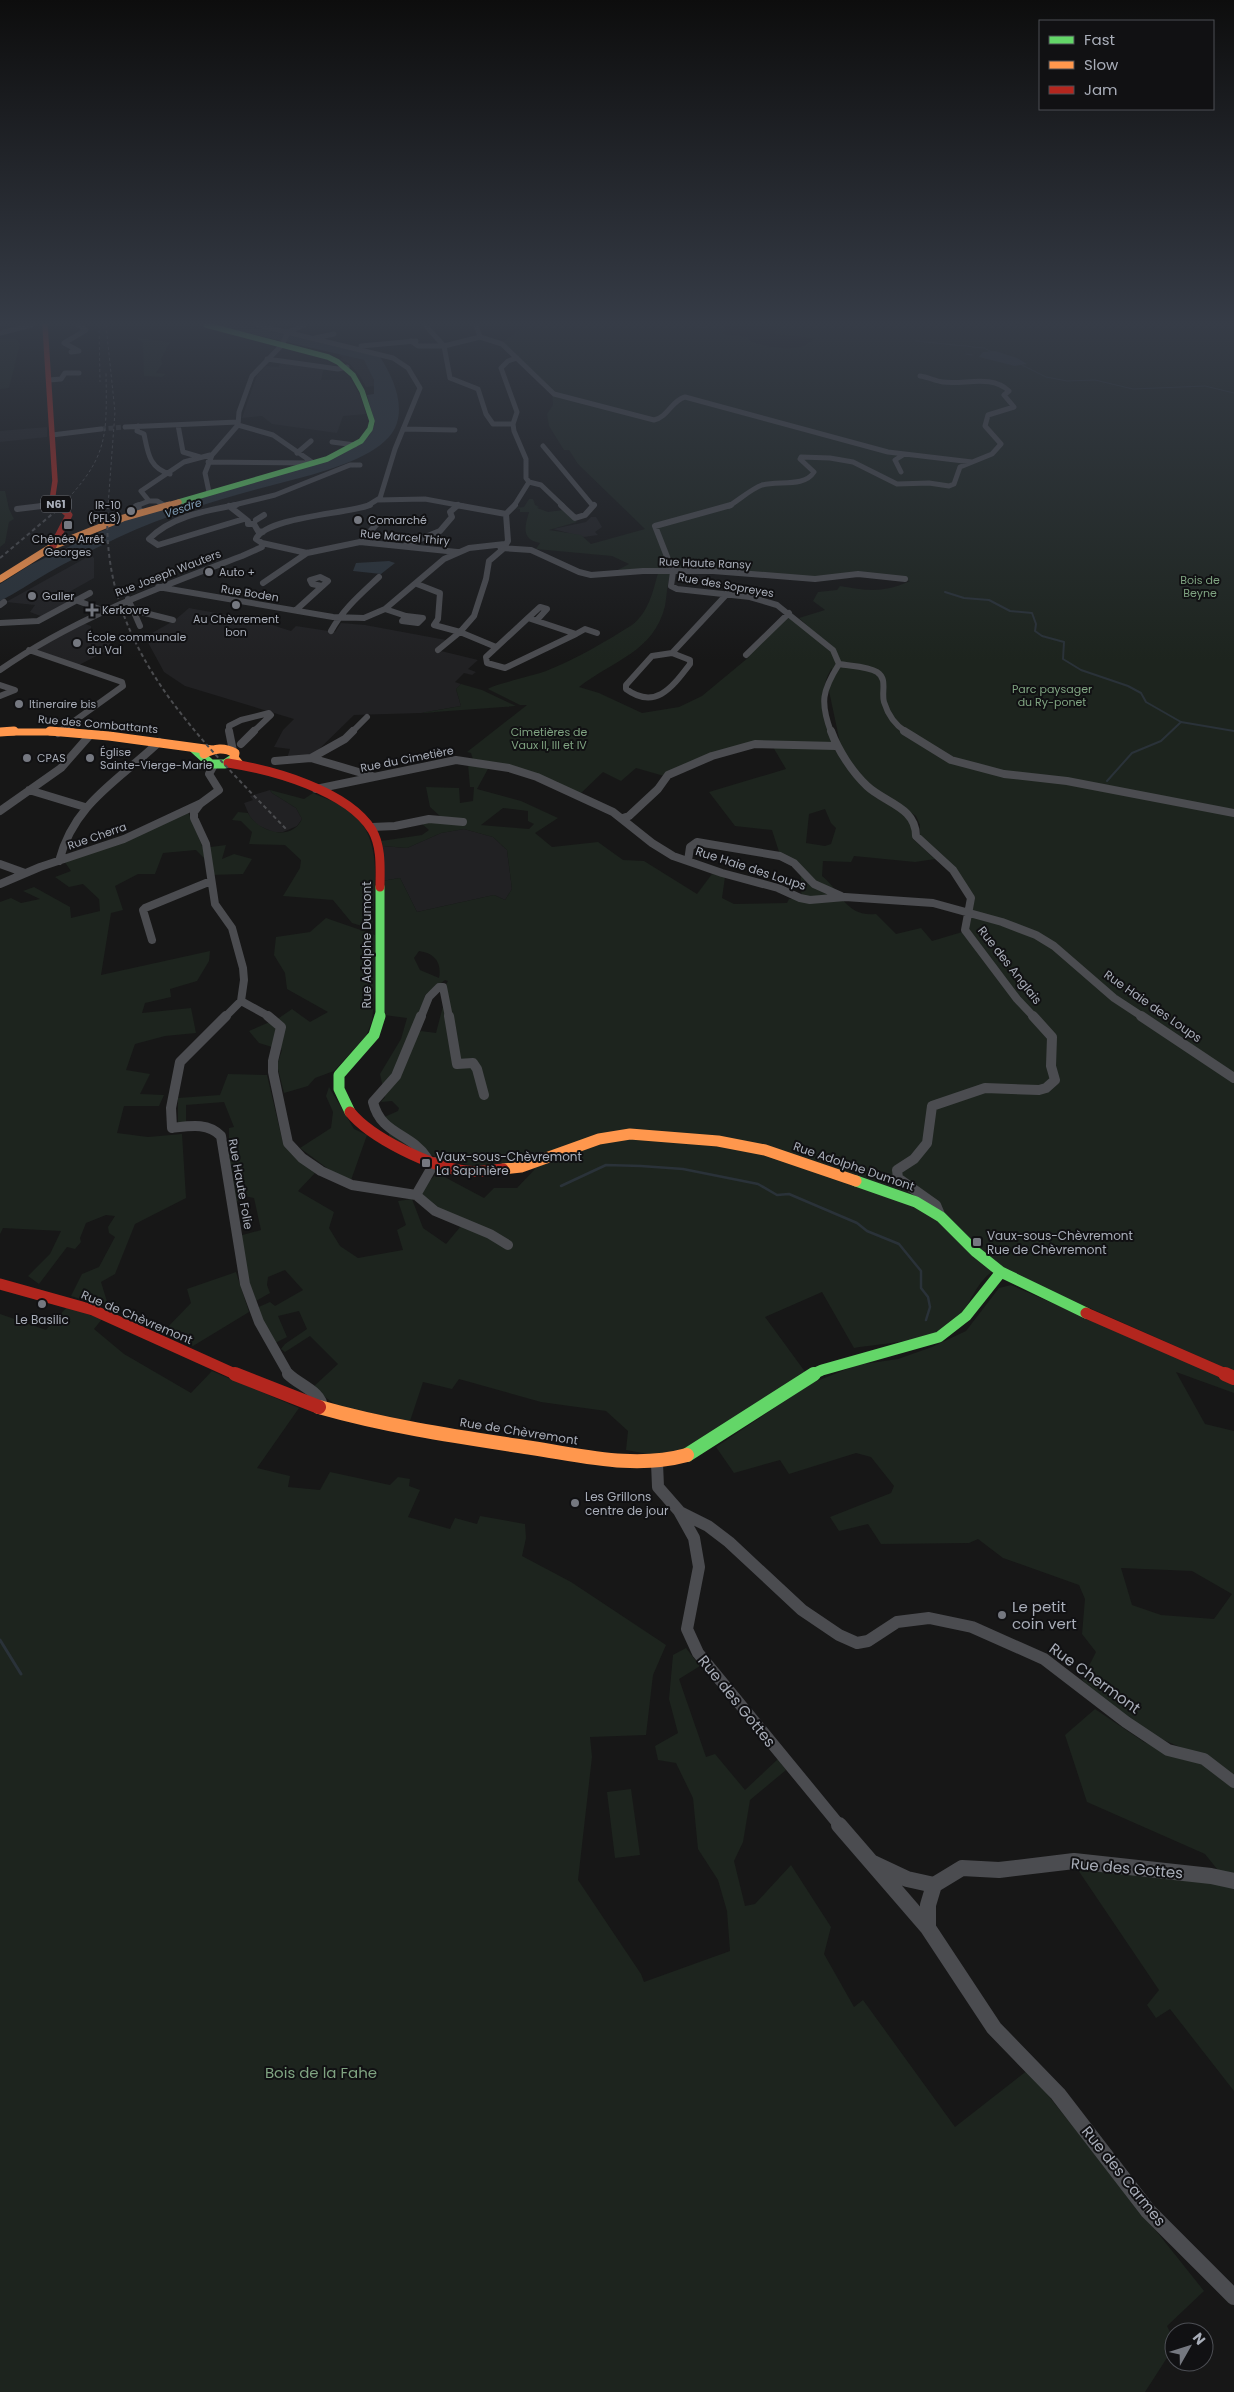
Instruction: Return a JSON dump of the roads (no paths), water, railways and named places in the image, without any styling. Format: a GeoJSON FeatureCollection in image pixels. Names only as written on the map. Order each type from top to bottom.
{"type":"FeatureCollection","features":[{"type":"Feature","properties":{"kind":"main road","name":"N61"},"geometry":{"type":"LineString","coordinates":[[52,437],[55,481],[52,501],[64,508],[69,515],[59,543]]}},
{"type":"Feature","properties":{"kind":"main road"},"geometry":{"type":"LineString","coordinates":[[0,579],[59,543],[164,505],[314,463],[344,452],[355,446],[365,437]]}},
{"type":"Feature","properties":{"kind":"main road","name":"Rue des Combattants"},"geometry":{"type":"LineString","coordinates":[[0,732],[21,730],[159,742],[210,752],[205,762],[214,765]]}},
{"type":"Feature","properties":{"kind":"main road"},"geometry":{"type":"LineString","coordinates":[[210,752],[235,756],[347,804],[372,828]]}},
{"type":"Feature","properties":{"kind":"main road"},"geometry":{"type":"LineString","coordinates":[[214,765],[235,756]]}},
{"type":"Feature","properties":{"kind":"main road","name":"Rue Adolphe Dumont"},"geometry":{"type":"LineString","coordinates":[[372,828],[380,849],[380,1019],[374,1035],[342,1070],[337,1082],[339,1090],[354,1118],[361,1126],[373,1134],[431,1160],[464,1172],[499,1171],[531,1165],[613,1135],[676,1136],[740,1145],[782,1155],[903,1197],[941,1218],[976,1252],[1001,1272],[1148,1342],[1234,1378]]}},
{"type":"Feature","properties":{"kind":"main road","name":"Rue de Chèvremont"},"geometry":{"type":"LineString","coordinates":[[0,1284],[27,1290],[105,1315],[243,1379],[299,1402],[364,1418],[471,1438],[623,1461],[657,1463],[678,1460],[692,1453],[804,1379],[822,1370],[939,1337],[954,1329],[964,1321],[1001,1272]]}},
{"type":"Feature","properties":{"kind":"street"},"geometry":{"type":"LineString","coordinates":[[145,437],[151,465],[161,472],[170,474]]}},
{"type":"Feature","properties":{"kind":"street"},"geometry":{"type":"LineString","coordinates":[[180,437],[183,452],[200,457]]}},
{"type":"Feature","properties":{"kind":"street"},"geometry":{"type":"LineString","coordinates":[[209,492],[207,488],[210,455],[227,437]]}},
{"type":"Feature","properties":{"kind":"street"},"geometry":{"type":"LineString","coordinates":[[275,437],[314,463]]}},
{"type":"Feature","properties":{"kind":"street"},"geometry":{"type":"LineString","coordinates":[[377,500],[383,494],[400,437]]}},
{"type":"Feature","properties":{"kind":"street"},"geometry":{"type":"LineString","coordinates":[[516,437],[526,459],[526,478],[529,482],[541,485],[574,518],[585,515],[594,503],[544,446]]}},
{"type":"Feature","properties":{"kind":"street"},"geometry":{"type":"LineString","coordinates":[[832,437],[903,455],[973,462]]}},
{"type":"Feature","properties":{"kind":"street"},"geometry":{"type":"LineString","coordinates":[[673,572],[655,526],[727,507],[762,485],[806,480],[814,472],[800,460],[801,458],[830,458],[853,462],[892,482],[949,486],[954,484],[958,470],[1000,447],[1001,444],[994,437]]}},
{"type":"Feature","properties":{"kind":"street"},"geometry":{"type":"LineString","coordinates":[[298,453],[311,441]]}},
{"type":"Feature","properties":{"kind":"street"},"geometry":{"type":"LineString","coordinates":[[332,442],[355,446]]}},
{"type":"Feature","properties":{"kind":"street"},"geometry":{"type":"LineString","coordinates":[[149,502],[141,491],[170,474],[184,462],[210,455]]}},
{"type":"Feature","properties":{"kind":"street"},"geometry":{"type":"LineString","coordinates":[[901,472],[895,460],[903,455]]}},
{"type":"Feature","properties":{"kind":"street"},"geometry":{"type":"LineString","coordinates":[[208,462],[314,463]]}},
{"type":"Feature","properties":{"kind":"street"},"geometry":{"type":"LineString","coordinates":[[264,515],[250,521],[158,545],[149,539],[161,529],[181,520],[276,495],[350,465],[360,465]]}},
{"type":"Feature","properties":{"kind":"street"},"geometry":{"type":"LineString","coordinates":[[438,650],[460,632],[476,611],[486,579],[489,561],[508,541],[506,514],[517,503],[529,482]]}},
{"type":"Feature","properties":{"kind":"street"},"geometry":{"type":"LineString","coordinates":[[262,543],[256,539],[262,532],[299,518],[357,508],[377,500],[421,499],[506,514]]}},
{"type":"Feature","properties":{"kind":"street"},"geometry":{"type":"LineString","coordinates":[[142,512],[136,506],[157,501],[164,505]]}},
{"type":"Feature","properties":{"kind":"street"},"geometry":{"type":"LineString","coordinates":[[17,509],[55,504]]}},
{"type":"Feature","properties":{"kind":"street"},"geometry":{"type":"LineString","coordinates":[[405,546],[440,531],[452,517],[450,512],[458,505]]}},
{"type":"Feature","properties":{"kind":"street"},"geometry":{"type":"LineString","coordinates":[[229,506],[262,532]]}},
{"type":"Feature","properties":{"kind":"street"},"geometry":{"type":"LineString","coordinates":[[360,542],[376,525]]}},
{"type":"Feature","properties":{"kind":"street","name":"Rue Marcel Thiry"},"geometry":{"type":"LineString","coordinates":[[262,543],[308,553],[360,542],[457,552]]}},
{"type":"Feature","properties":{"kind":"street","name":"Rue Joseph Wauters"},"geometry":{"type":"LineString","coordinates":[[0,670],[18,656],[102,610],[242,556],[262,547],[262,543]]}},
{"type":"Feature","properties":{"kind":"street","name":"Rue Haute Ransy"},"geometry":{"type":"LineString","coordinates":[[457,552],[482,546],[504,546],[533,551],[585,574],[643,571],[712,571],[815,579],[858,574],[905,579]]}},
{"type":"Feature","properties":{"kind":"street","name":"Rue Boden"},"geometry":{"type":"LineString","coordinates":[[158,588],[338,618],[364,618],[385,609],[417,584],[417,580],[435,565],[457,552]]}},
{"type":"Feature","properties":{"kind":"street"},"geometry":{"type":"LineString","coordinates":[[264,583],[308,553]]}},
{"type":"Feature","properties":{"kind":"street","name":"Rue des Sopreyes"},"geometry":{"type":"LineString","coordinates":[[673,572],[670,584],[673,588],[726,594],[777,604],[833,650],[839,664]]}},
{"type":"Feature","properties":{"kind":"street"},"geometry":{"type":"LineString","coordinates":[[331,631],[338,618],[379,577]]}},
{"type":"Feature","properties":{"kind":"street"},"geometry":{"type":"LineString","coordinates":[[417,584],[440,593],[438,619],[434,625],[460,632],[496,647]]}},
{"type":"Feature","properties":{"kind":"street"},"geometry":{"type":"LineString","coordinates":[[296,610],[322,586]]}},
{"type":"Feature","properties":{"kind":"street"},"geometry":{"type":"LineString","coordinates":[[0,623],[38,621],[90,593]]}},
{"type":"Feature","properties":{"kind":"street"},"geometry":{"type":"LineString","coordinates":[[672,652],[690,660],[690,664],[664,694],[649,698],[631,694],[626,689],[626,685],[652,656],[672,652],[726,594]]}},
{"type":"Feature","properties":{"kind":"street"},"geometry":{"type":"LineString","coordinates":[[128,599],[140,626]]}},
{"type":"Feature","properties":{"kind":"street"},"geometry":{"type":"LineString","coordinates":[[78,601],[102,610]]}},
{"type":"Feature","properties":{"kind":"street"},"geometry":{"type":"LineString","coordinates":[[537,620],[547,609],[540,607],[496,647],[486,657],[485,661],[505,668],[585,628],[597,633]]}},
{"type":"Feature","properties":{"kind":"street"},"geometry":{"type":"LineString","coordinates":[[385,609],[406,616]]}},
{"type":"Feature","properties":{"kind":"street"},"geometry":{"type":"LineString","coordinates":[[133,610],[173,620]]}},
{"type":"Feature","properties":{"kind":"street"},"geometry":{"type":"LineString","coordinates":[[746,655],[789,613]]}},
{"type":"Feature","properties":{"kind":"street"},"geometry":{"type":"LineString","coordinates":[[528,618],[576,634]]}},
{"type":"Feature","properties":{"kind":"street"},"geometry":{"type":"LineString","coordinates":[[29,650],[122,682],[123,686],[58,733]]}},
{"type":"Feature","properties":{"kind":"street"},"geometry":{"type":"LineString","coordinates":[[968,912],[971,898],[965,886],[953,870],[916,836],[916,826],[912,817],[867,786],[836,746],[824,713],[826,685],[839,664],[873,670],[880,674],[884,684],[883,700],[893,722],[946,758],[1004,774],[1067,781],[1234,813]]}},
{"type":"Feature","properties":{"kind":"street"},"geometry":{"type":"LineString","coordinates":[[0,675],[5,677],[0,681]]}},
{"type":"Feature","properties":{"kind":"street"},"geometry":{"type":"LineString","coordinates":[[0,685],[15,690],[0,696]]}},
{"type":"Feature","properties":{"kind":"street"},"geometry":{"type":"LineString","coordinates":[[0,700],[11,698],[10,692]]}},
{"type":"Feature","properties":{"kind":"street"},"geometry":{"type":"LineString","coordinates":[[269,713],[271,715],[235,756],[229,739],[228,728],[231,724],[269,713]]}},
{"type":"Feature","properties":{"kind":"street"},"geometry":{"type":"LineString","coordinates":[[275,761],[311,758],[345,739],[368,717]]}},
{"type":"Feature","properties":{"kind":"street"},"geometry":{"type":"LineString","coordinates":[[0,811],[61,768],[90,735]]}},
{"type":"Feature","properties":{"kind":"street"},"geometry":{"type":"LineString","coordinates":[[210,752],[229,739]]}},
{"type":"Feature","properties":{"kind":"street"},"geometry":{"type":"LineString","coordinates":[[59,861],[68,831],[85,808],[159,742]]}},
{"type":"Feature","properties":{"kind":"street"},"geometry":{"type":"LineString","coordinates":[[623,818],[629,816],[658,789],[668,775],[712,756],[755,744],[836,746]]}},
{"type":"Feature","properties":{"kind":"street"},"geometry":{"type":"LineString","coordinates":[[311,758],[373,777]]}},
{"type":"Feature","properties":{"kind":"street","name":"Rue du Cimetière"},"geometry":{"type":"LineString","coordinates":[[316,790],[456,760],[468,760],[509,768],[537,777],[586,800]]}},
{"type":"Feature","properties":{"kind":"street"},"geometry":{"type":"LineString","coordinates":[[214,765],[209,774],[219,790],[200,804],[194,812],[194,818],[206,844],[215,904],[232,928],[238,950],[243,974],[241,1000],[275,1020],[281,1027],[273,1061],[273,1072],[288,1143],[302,1158],[337,1179],[352,1185],[416,1195],[435,1211],[490,1234],[508,1245]]}},
{"type":"Feature","properties":{"kind":"street"},"geometry":{"type":"LineString","coordinates":[[29,790],[85,808]]}},
{"type":"Feature","properties":{"kind":"street"},"geometry":{"type":"LineString","coordinates":[[0,797],[12,802]]}},
{"type":"Feature","properties":{"kind":"street","name":"Rue Haie des Loups"},"geometry":{"type":"LineString","coordinates":[[586,800],[623,818],[658,848],[688,861],[778,888],[805,899],[845,897],[933,904],[1002,922],[1036,935],[1054,946],[1114,998],[1234,1078]]}},
{"type":"Feature","properties":{"kind":"street","name":"Rue Cherra"},"geometry":{"type":"LineString","coordinates":[[0,884],[25,873],[124,839],[200,804]]}},
{"type":"Feature","properties":{"kind":"street"},"geometry":{"type":"LineString","coordinates":[[372,828],[395,826],[429,819],[463,822]]}},
{"type":"Feature","properties":{"kind":"street"},"geometry":{"type":"LineString","coordinates":[[688,861],[690,847],[697,842],[780,856],[794,863],[814,884],[845,897]]}},
{"type":"Feature","properties":{"kind":"street"},"geometry":{"type":"LineString","coordinates":[[0,864],[25,873]]}},
{"type":"Feature","properties":{"kind":"street"},"geometry":{"type":"LineString","coordinates":[[152,940],[143,910],[145,908],[211,881]]}},
{"type":"Feature","properties":{"kind":"street","name":"Rue des Anglais"},"geometry":{"type":"LineString","coordinates":[[941,1218],[936,1205],[898,1178],[896,1173],[896,1170],[921,1154],[930,1129],[928,1112],[932,1106],[976,1089],[1039,1090],[1046,1088],[1054,1080],[1051,1066],[1052,1037],[1017,998],[965,930],[964,920],[968,912]]}},
{"type":"Feature","properties":{"kind":"street","name":"Rue Adolphe Dumont"},"geometry":{"type":"LineString","coordinates":[[431,1160],[422,1148],[380,1123],[375,1114],[373,1102],[396,1076],[429,997],[439,987],[443,987],[446,993],[457,1064],[472,1063],[477,1069],[484,1095]]}},
{"type":"Feature","properties":{"kind":"street","name":"Rue Haute Folie"},"geometry":{"type":"LineString","coordinates":[[241,1000],[180,1062],[171,1108],[172,1128],[208,1126],[216,1129],[221,1136],[224,1166],[248,1292],[259,1322],[286,1372],[318,1396],[322,1401],[322,1408]]}},
{"type":"Feature","properties":{"kind":"street"},"geometry":{"type":"LineString","coordinates":[[416,1195],[431,1160]]}},
{"type":"Feature","properties":{"kind":"street","name":"Rue des Gottes"},"geometry":{"type":"LineString","coordinates":[[657,1463],[658,1487],[679,1511],[694,1538],[700,1567],[688,1629],[698,1653],[870,1862],[928,1928],[994,2028],[1058,2094]]}},
{"type":"Feature","properties":{"kind":"street","name":"Rue Chermont"},"geometry":{"type":"LineString","coordinates":[[679,1511],[708,1526],[729,1542],[802,1610],[839,1635],[857,1643],[868,1641],[897,1622],[929,1618],[972,1627],[1044,1659],[1126,1722],[1168,1750],[1204,1759],[1234,1782]]}},
{"type":"Feature","properties":{"kind":"street","name":"Rue des Gottes"},"geometry":{"type":"LineString","coordinates":[[870,1862],[907,1878],[934,1884],[962,1868],[999,1870],[1074,1862],[1234,1881]]}},
{"type":"Feature","properties":{"kind":"street"},"geometry":{"type":"LineString","coordinates":[[928,1928],[928,1904],[934,1884]]}},
{"type":"Feature","properties":{"kind":"street","name":"Rue des Carmes"},"geometry":{"type":"LineString","coordinates":[[1058,2094],[1148,2211],[1234,2297]]}},
{"type":"Feature","properties":{"kind":"water","name":"Vesdre"},"geometry":{"type":"Polygon","coordinates":[[[368,437],[389,437],[370,452],[333,468],[212,502],[140,528],[63,565],[0,601],[0,584],[30,565],[132,517],[317,464],[368,437]]]}},
{"type":"Feature","properties":{"kind":"water"},"geometry":{"type":"Polygon","coordinates":[[[389,561],[395,563],[381,574],[353,571],[356,563],[389,561]]]}},
{"type":"Feature","properties":{"kind":"waterway"},"geometry":{"type":"LineString","coordinates":[[945,592],[964,598],[989,600],[1010,611],[1032,613],[1036,624],[1035,631],[1042,636],[1064,642],[1063,659],[1081,670],[1128,686],[1141,693],[1146,702],[1181,722]]}},
{"type":"Feature","properties":{"kind":"waterway"},"geometry":{"type":"LineString","coordinates":[[1107,781],[1132,753],[1161,741],[1181,722]]}},
{"type":"Feature","properties":{"kind":"waterway"},"geometry":{"type":"LineString","coordinates":[[1181,722],[1234,731]]}},
{"type":"Feature","properties":{"kind":"waterway"},"geometry":{"type":"LineString","coordinates":[[561,1186],[606,1165],[641,1166],[683,1169],[758,1184],[777,1195],[789,1194],[857,1223],[867,1231],[899,1244],[921,1271],[921,1288],[928,1297],[930,1307],[926,1320]]}},
{"type":"Feature","properties":{"kind":"waterway"},"geometry":{"type":"LineString","coordinates":[[0,1640],[21,1674]]}},
{"type":"Feature","properties":{"kind":"railway"},"geometry":{"type":"LineString","coordinates":[[61,506],[88,474],[96,460],[103,437]]}},
{"type":"Feature","properties":{"kind":"railway"},"geometry":{"type":"LineString","coordinates":[[108,506],[113,437]]}},
{"type":"Feature","properties":{"kind":"railway"},"geometry":{"type":"LineString","coordinates":[[0,558],[63,505]]}},
{"type":"Feature","properties":{"kind":"railway"},"geometry":{"type":"LineString","coordinates":[[108,506],[109,555],[119,602],[137,645],[160,685],[189,723],[220,760],[287,830]]}},
{"type":"Feature","properties":{"kind":"place","name":"IR-10 (PFL3)"},"geometry":{"type":"Point","coordinates":[131,511]}},
{"type":"Feature","properties":{"kind":"place","name":"Comarché"},"geometry":{"type":"Point","coordinates":[358,520]}},
{"type":"Feature","properties":{"kind":"place","name":"Chênée Arrêt Georges"},"geometry":{"type":"Point","coordinates":[68,525]}},
{"type":"Feature","properties":{"kind":"place","name":"Auto +"},"geometry":{"type":"Point","coordinates":[209,572]}},
{"type":"Feature","properties":{"kind":"place","name":"Galler"},"geometry":{"type":"Point","coordinates":[32,596]}},
{"type":"Feature","properties":{"kind":"place","name":"Au Chèvrement bon"},"geometry":{"type":"Point","coordinates":[236,605]}},
{"type":"Feature","properties":{"kind":"place","name":"Kerkovre"},"geometry":{"type":"Point","coordinates":[92,610]}},
{"type":"Feature","properties":{"kind":"place","name":"École communale du Val"},"geometry":{"type":"Point","coordinates":[77,643]}},
{"type":"Feature","properties":{"kind":"place","name":"Itineraire bis"},"geometry":{"type":"Point","coordinates":[19,704]}},
{"type":"Feature","properties":{"kind":"place","name":"CPAS"},"geometry":{"type":"Point","coordinates":[27,758]}},
{"type":"Feature","properties":{"kind":"place","name":"Église Sainte-Vierge-Marie"},"geometry":{"type":"Point","coordinates":[90,758]}},
{"type":"Feature","properties":{"kind":"place","name":"Vaux-sous-Chèvremont La Sapinière"},"geometry":{"type":"Point","coordinates":[426,1163]}},
{"type":"Feature","properties":{"kind":"place","name":"Vaux-sous-Chèvremont Rue de Chèvremont"},"geometry":{"type":"Point","coordinates":[977,1242]}},
{"type":"Feature","properties":{"kind":"place","name":"Le Basilic"},"geometry":{"type":"Point","coordinates":[42,1304]}},
{"type":"Feature","properties":{"kind":"place","name":"Les Grillons centre de jour"},"geometry":{"type":"Point","coordinates":[575,1503]}},
{"type":"Feature","properties":{"kind":"place","name":"Le petit coin vert"},"geometry":{"type":"Point","coordinates":[1002,1615]}},
{"type":"Feature","properties":{"kind":"park label","name":"Bois de Beyne"},"geometry":{"type":"Point","coordinates":[1200,586]}},
{"type":"Feature","properties":{"kind":"park label","name":"Parc paysager du Ry-ponet"},"geometry":{"type":"Point","coordinates":[1052,695]}},
{"type":"Feature","properties":{"kind":"park label","name":"Cimetières de Vaux II, III et IV"},"geometry":{"type":"Point","coordinates":[549,738]}},
{"type":"Feature","properties":{"kind":"park label","name":"Bois de la Fahe"},"geometry":{"type":"Point","coordinates":[321,2072]}}]}
